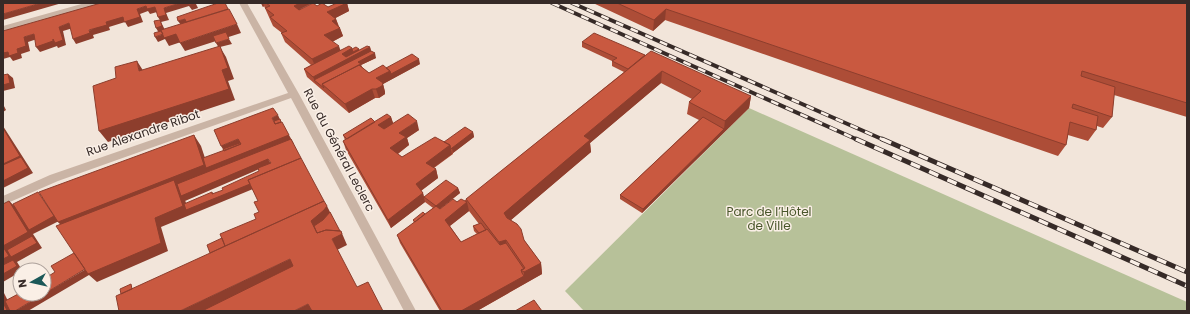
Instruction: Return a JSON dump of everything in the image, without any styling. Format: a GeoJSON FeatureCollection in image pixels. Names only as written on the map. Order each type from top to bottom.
{"type":"FeatureCollection","features":[{"type":"Feature","properties":{"kind":"street"},"geometry":{"type":"LineString","coordinates":[[3,29],[94,3]]}},
{"type":"Feature","properties":{"kind":"street","name":"Rue du Général Leclerc"},"geometry":{"type":"LineString","coordinates":[[243,3],[294,94],[410,311]]}},
{"type":"Feature","properties":{"kind":"street","name":"Rue Alexandre Ribot"},"geometry":{"type":"LineString","coordinates":[[3,201],[28,188],[54,178],[294,94]]}},
{"type":"Feature","properties":{"kind":"green space","name":"Parc de l’Hôtel de Ville"},"geometry":{"type":"Polygon","coordinates":[[[749,108],[1187,302],[1187,311],[584,311],[565,291],[749,108]]]}},
{"type":"Feature","properties":{"kind":"building"},"geometry":{"type":"Polygon","coordinates":[[[3,3],[41,3],[3,14],[3,3]]]}},
{"type":"Feature","properties":{"kind":"building"},"geometry":{"type":"Polygon","coordinates":[[[101,3],[180,3],[164,8],[166,15],[158,17],[155,7],[147,9],[146,6],[137,9],[140,17],[124,22],[123,17],[106,22],[107,25],[89,30],[90,33],[73,39],[69,23],[59,27],[63,40],[55,43],[53,39],[53,41],[36,47],[34,34],[24,37],[26,46],[17,49],[18,53],[9,56],[8,52],[3,53],[3,31],[101,3]]]}},
{"type":"Feature","properties":{"kind":"building"},"geometry":{"type":"Polygon","coordinates":[[[218,3],[225,3],[228,9],[186,22],[185,19],[178,21],[177,17],[218,3]]]}},
{"type":"Feature","properties":{"kind":"building"},"geometry":{"type":"Polygon","coordinates":[[[266,3],[296,3],[298,4],[294,6],[299,10],[313,3],[317,6],[322,3],[328,7],[337,3],[347,3],[327,12],[336,19],[332,21],[340,28],[324,35],[339,46],[312,59],[281,33],[287,31],[270,17],[274,15],[265,8],[270,6],[266,3]]]}},
{"type":"Feature","properties":{"kind":"building"},"geometry":{"type":"Polygon","coordinates":[[[617,3],[1187,3],[1187,103],[1082,71],[1081,76],[1115,87],[1112,117],[1073,104],[1072,108],[1098,116],[1096,130],[1070,122],[1066,145],[666,9],[654,20],[617,3]]]}},
{"type":"Feature","properties":{"kind":"building"},"geometry":{"type":"Polygon","coordinates":[[[229,9],[237,24],[180,43],[176,34],[164,38],[161,30],[229,9]]]}},
{"type":"Feature","properties":{"kind":"building"},"geometry":{"type":"Polygon","coordinates":[[[160,20],[162,26],[156,28],[154,21],[160,20]]]}},
{"type":"Feature","properties":{"kind":"building"},"geometry":{"type":"Polygon","coordinates":[[[161,31],[163,34],[155,37],[154,33],[161,31]]]}},
{"type":"Feature","properties":{"kind":"building"},"geometry":{"type":"Polygon","coordinates":[[[226,32],[229,39],[216,43],[213,36],[226,32]]]}},
{"type":"Feature","properties":{"kind":"building"},"geometry":{"type":"Polygon","coordinates":[[[594,33],[645,55],[628,69],[612,61],[617,58],[582,42],[594,33]]]}},
{"type":"Feature","properties":{"kind":"building"},"geometry":{"type":"Polygon","coordinates":[[[220,46],[228,68],[222,70],[229,89],[99,131],[93,86],[116,78],[115,67],[137,61],[139,71],[220,46]]]}},
{"type":"Feature","properties":{"kind":"building"},"geometry":{"type":"Polygon","coordinates":[[[349,46],[352,48],[342,54],[346,57],[367,46],[370,47],[313,77],[304,69],[349,46]]]}},
{"type":"Feature","properties":{"kind":"building"},"geometry":{"type":"Polygon","coordinates":[[[356,47],[359,49],[353,52],[352,49],[356,47]]]}},
{"type":"Feature","properties":{"kind":"building"},"geometry":{"type":"Polygon","coordinates":[[[371,51],[375,53],[358,62],[361,64],[322,84],[324,88],[314,80],[371,51]]]}},
{"type":"Feature","properties":{"kind":"building"},"geometry":{"type":"Polygon","coordinates":[[[651,51],[751,96],[725,121],[689,102],[701,91],[662,71],[584,136],[590,140],[504,213],[507,218],[517,224],[521,229],[524,240],[541,263],[524,272],[521,270],[525,268],[506,240],[499,242],[466,199],[651,51]]]}},
{"type":"Feature","properties":{"kind":"building"},"geometry":{"type":"Polygon","coordinates":[[[412,54],[419,59],[391,74],[386,68],[412,54]]]}},
{"type":"Feature","properties":{"kind":"building"},"geometry":{"type":"Polygon","coordinates":[[[359,65],[369,73],[383,65],[390,71],[376,78],[383,83],[382,86],[372,89],[345,104],[322,84],[359,65]]]}},
{"type":"Feature","properties":{"kind":"building"},"geometry":{"type":"Polygon","coordinates":[[[8,74],[10,83],[3,85],[3,75],[8,74]]]}},
{"type":"Feature","properties":{"kind":"building"},"geometry":{"type":"Polygon","coordinates":[[[273,108],[278,115],[272,118],[275,124],[282,122],[289,135],[206,168],[203,158],[241,144],[238,139],[221,146],[214,130],[273,108]]]}},
{"type":"Feature","properties":{"kind":"building"},"geometry":{"type":"Polygon","coordinates":[[[387,114],[391,117],[378,125],[384,129],[408,114],[417,121],[399,133],[406,137],[390,148],[402,157],[435,137],[450,145],[426,163],[436,169],[416,184],[423,193],[388,220],[343,141],[387,114]]]}},
{"type":"Feature","properties":{"kind":"building"},"geometry":{"type":"Polygon","coordinates":[[[703,117],[724,129],[643,209],[620,195],[703,117]]]}},
{"type":"Feature","properties":{"kind":"building"},"geometry":{"type":"Polygon","coordinates":[[[371,118],[375,122],[347,139],[343,135],[371,118]]]}},
{"type":"Feature","properties":{"kind":"building"},"geometry":{"type":"Polygon","coordinates":[[[280,119],[281,122],[275,124],[274,121],[280,119]]]}},
{"type":"Feature","properties":{"kind":"building"},"geometry":{"type":"Polygon","coordinates":[[[465,127],[473,132],[451,149],[450,145],[444,142],[465,127]]]}},
{"type":"Feature","properties":{"kind":"building"},"geometry":{"type":"Polygon","coordinates":[[[3,128],[20,156],[3,164],[3,128]]]}},
{"type":"Feature","properties":{"kind":"building"},"geometry":{"type":"Polygon","coordinates":[[[194,135],[204,165],[58,222],[39,192],[194,135]]]}},
{"type":"Feature","properties":{"kind":"building"},"geometry":{"type":"Polygon","coordinates":[[[291,139],[301,158],[248,180],[250,184],[186,210],[184,204],[212,192],[212,194],[223,190],[222,188],[259,171],[258,168],[271,163],[268,159],[181,196],[177,184],[291,139]]]}},
{"type":"Feature","properties":{"kind":"building"},"geometry":{"type":"Polygon","coordinates":[[[240,143],[241,144],[224,151],[223,149],[240,143]]]}},
{"type":"Feature","properties":{"kind":"building"},"geometry":{"type":"Polygon","coordinates":[[[21,157],[28,168],[3,181],[3,165],[21,157]]]}},
{"type":"Feature","properties":{"kind":"building"},"geometry":{"type":"Polygon","coordinates":[[[301,158],[324,201],[225,246],[220,234],[256,219],[254,214],[259,212],[254,202],[258,201],[248,180],[301,158]]]}},
{"type":"Feature","properties":{"kind":"building"},"geometry":{"type":"Polygon","coordinates":[[[174,180],[183,206],[155,218],[161,243],[88,274],[56,226],[174,180]]]}},
{"type":"Feature","properties":{"kind":"building"},"geometry":{"type":"Polygon","coordinates":[[[446,180],[458,188],[436,206],[424,197],[446,180]]]}},
{"type":"Feature","properties":{"kind":"building"},"geometry":{"type":"Polygon","coordinates":[[[38,192],[54,216],[29,230],[13,204],[38,192]]]}},
{"type":"Feature","properties":{"kind":"building"},"geometry":{"type":"Polygon","coordinates":[[[453,199],[457,202],[461,199],[467,202],[445,220],[461,242],[487,229],[500,245],[506,243],[524,269],[521,270],[524,276],[461,311],[442,311],[397,235],[436,206],[440,209],[453,199]]]}},
{"type":"Feature","properties":{"kind":"building"},"geometry":{"type":"Polygon","coordinates":[[[9,201],[28,232],[3,246],[3,204],[9,201]]]}},
{"type":"Feature","properties":{"kind":"building"},"geometry":{"type":"Polygon","coordinates":[[[324,201],[327,206],[311,221],[317,233],[326,230],[341,231],[342,234],[332,239],[357,287],[368,282],[383,311],[312,311],[308,304],[294,311],[202,311],[293,266],[290,259],[180,311],[119,311],[116,296],[324,201]]]}},
{"type":"Feature","properties":{"kind":"building"},"geometry":{"type":"Polygon","coordinates":[[[330,212],[340,231],[326,230],[317,233],[314,226],[323,220],[330,212]]]}},
{"type":"Feature","properties":{"kind":"building"},"geometry":{"type":"Polygon","coordinates":[[[423,212],[425,214],[415,222],[413,220],[423,212]]]}},
{"type":"Feature","properties":{"kind":"building"},"geometry":{"type":"Polygon","coordinates":[[[481,223],[486,230],[479,233],[473,226],[481,223]]]}},
{"type":"Feature","properties":{"kind":"building"},"geometry":{"type":"Polygon","coordinates":[[[32,236],[37,243],[11,257],[7,250],[32,236]]]}},
{"type":"Feature","properties":{"kind":"building"},"geometry":{"type":"Polygon","coordinates":[[[222,238],[225,246],[210,253],[207,245],[222,238]]]}},
{"type":"Feature","properties":{"kind":"building"},"geometry":{"type":"Polygon","coordinates":[[[3,247],[9,256],[3,259],[3,247]]]}},
{"type":"Feature","properties":{"kind":"building"},"geometry":{"type":"Polygon","coordinates":[[[74,253],[85,269],[52,289],[52,274],[55,272],[52,265],[74,253]]]}},
{"type":"Feature","properties":{"kind":"building"},"geometry":{"type":"Polygon","coordinates":[[[13,260],[14,262],[12,262],[12,269],[3,274],[3,265],[13,260]]]}},
{"type":"Feature","properties":{"kind":"building"},"geometry":{"type":"Polygon","coordinates":[[[131,284],[132,289],[121,294],[120,289],[131,284]]]}},
{"type":"Feature","properties":{"kind":"building"},"geometry":{"type":"Polygon","coordinates":[[[12,297],[12,302],[30,302],[15,311],[10,311],[5,301],[12,297]]]}},
{"type":"Feature","properties":{"kind":"building"},"geometry":{"type":"Polygon","coordinates":[[[534,300],[542,311],[515,311],[534,300]]]}},
{"type":"Feature","properties":{"kind":"building"},"geometry":{"type":"Polygon","coordinates":[[[3,303],[7,310],[4,311],[3,311],[3,303]]]}},
{"type":"Feature","properties":{"kind":"railway"},"geometry":{"type":"LineString","coordinates":[[552,3],[858,140]]}},
{"type":"Feature","properties":{"kind":"railway"},"geometry":{"type":"LineString","coordinates":[[572,3],[884,140]]}},
{"type":"Feature","properties":{"kind":"railway"},"geometry":{"type":"LineString","coordinates":[[856,139],[1187,286]]}},
{"type":"Feature","properties":{"kind":"railway"},"geometry":{"type":"LineString","coordinates":[[882,139],[1187,272]]}}]}
